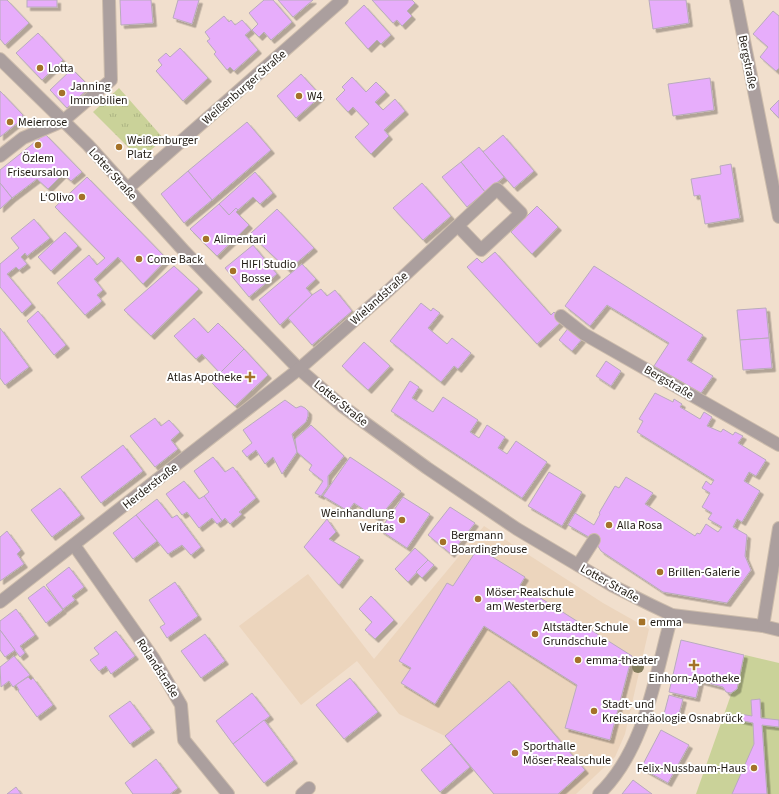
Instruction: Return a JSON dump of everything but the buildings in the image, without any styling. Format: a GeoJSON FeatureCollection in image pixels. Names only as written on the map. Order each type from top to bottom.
{"type":"FeatureCollection","features":[{"type":"Feature","properties":{"kind":"street"},"geometry":{"type":"LineString","coordinates":[[0,156],[23,138],[63,121],[111,80],[109,0]]}},
{"type":"Feature","properties":{"kind":"street","name":"Weißenburger Straße"},"geometry":{"type":"LineString","coordinates":[[127,189],[342,0]]}},
{"type":"Feature","properties":{"kind":"street","name":"Bergstraße"},"geometry":{"type":"LineString","coordinates":[[736,0],[779,218]]}},
{"type":"Feature","properties":{"kind":"street","name":"Lotter Straße"},"geometry":{"type":"LineString","coordinates":[[0,59],[88,145],[185,252],[299,369],[342,406],[427,468],[517,528],[613,586],[672,615],[763,626],[779,630]]}},
{"type":"Feature","properties":{"kind":"street","name":"Wielandstraße"},"geometry":{"type":"LineString","coordinates":[[299,369],[389,290],[497,189],[521,213],[481,250],[458,226]]}},
{"type":"Feature","properties":{"kind":"street","name":"Bergstraße"},"geometry":{"type":"LineString","coordinates":[[561,316],[584,334],[779,445]]}},
{"type":"Feature","properties":{"kind":"street","name":"Herderstraße"},"geometry":{"type":"LineString","coordinates":[[0,602],[299,369]]}},
{"type":"Feature","properties":{"kind":"street"},"geometry":{"type":"LineString","coordinates":[[763,626],[779,528]]}},
{"type":"Feature","properties":{"kind":"street"},"geometry":{"type":"LineString","coordinates":[[578,565],[594,540]]}},
{"type":"Feature","properties":{"kind":"street","name":"Rolandstraße"},"geometry":{"type":"LineString","coordinates":[[74,545],[154,659],[181,704],[184,740],[228,794]]}},
{"type":"Feature","properties":{"kind":"street"},"geometry":{"type":"LineString","coordinates":[[599,794],[625,764],[642,728],[672,615]]}},
{"type":"Feature","properties":{"kind":"street","name":"Lotter Straße"},"geometry":{"type":"LineString","coordinates":[[763,626],[779,620]]}},
{"type":"Feature","properties":{"kind":"shaded area"},"geometry":{"type":"Polygon","coordinates":[[[484,526],[603,603],[649,629],[625,734],[615,757],[576,794],[494,794],[445,736],[399,714],[357,661],[301,705],[239,626],[308,574],[374,659],[484,526]]]}},
{"type":"Feature","properties":{"kind":"green space"},"geometry":{"type":"Polygon","coordinates":[[[119,88],[164,139],[140,159],[93,112],[119,88]]]}},
{"type":"Feature","properties":{"kind":"green space"},"geometry":{"type":"Polygon","coordinates":[[[745,655],[779,663],[779,794],[696,794],[745,655]]]}},
{"type":"Feature","properties":{"kind":"place","name":"Lotta"},"geometry":{"type":"Point","coordinates":[40,68]}},
{"type":"Feature","properties":{"kind":"place","name":"Janning Immobilien"},"geometry":{"type":"Point","coordinates":[62,93]}},
{"type":"Feature","properties":{"kind":"place","name":"W4"},"geometry":{"type":"Point","coordinates":[299,96]}},
{"type":"Feature","properties":{"kind":"place","name":"Meierrose"},"geometry":{"type":"Point","coordinates":[10,122]}},
{"type":"Feature","properties":{"kind":"place","name":"Özlem Friseursalon"},"geometry":{"type":"Point","coordinates":[38,145]}},
{"type":"Feature","properties":{"kind":"place","name":"Weißenburger Platz"},"geometry":{"type":"Point","coordinates":[119,147]}},
{"type":"Feature","properties":{"kind":"place","name":"L‘Olivo"},"geometry":{"type":"Point","coordinates":[82,197]}},
{"type":"Feature","properties":{"kind":"place","name":"Alimentari"},"geometry":{"type":"Point","coordinates":[206,239]}},
{"type":"Feature","properties":{"kind":"place","name":"Come Back"},"geometry":{"type":"Point","coordinates":[139,259]}},
{"type":"Feature","properties":{"kind":"place","name":"HIFI Studio Bosse"},"geometry":{"type":"Point","coordinates":[233,271]}},
{"type":"Feature","properties":{"kind":"place","name":"Atlas Apotheke"},"geometry":{"type":"Point","coordinates":[250,377]}},
{"type":"Feature","properties":{"kind":"place","name":"Weinhandlung Veritas"},"geometry":{"type":"Point","coordinates":[402,520]}},
{"type":"Feature","properties":{"kind":"place","name":"Alla Rosa"},"geometry":{"type":"Point","coordinates":[609,525]}},
{"type":"Feature","properties":{"kind":"place","name":"Bergmann Boardinghouse"},"geometry":{"type":"Point","coordinates":[443,542]}},
{"type":"Feature","properties":{"kind":"place","name":"Brillen-Galerie"},"geometry":{"type":"Point","coordinates":[660,572]}},
{"type":"Feature","properties":{"kind":"place","name":"Möser-Realschule am Westerberg"},"geometry":{"type":"Point","coordinates":[478,599]}},
{"type":"Feature","properties":{"kind":"place","name":"emma"},"geometry":{"type":"Point","coordinates":[642,622]}},
{"type":"Feature","properties":{"kind":"place","name":"Altstädter Schule Grundschule"},"geometry":{"type":"Point","coordinates":[535,634]}},
{"type":"Feature","properties":{"kind":"place","name":"emma-theater"},"geometry":{"type":"Point","coordinates":[578,660]}},
{"type":"Feature","properties":{"kind":"place","name":"Einhorn-Apotheke"},"geometry":{"type":"Point","coordinates":[694,665]}},
{"type":"Feature","properties":{"kind":"place","name":"Stadt- und Kreisarchäologie Osnabrück"},"geometry":{"type":"Point","coordinates":[594,711]}},
{"type":"Feature","properties":{"kind":"place","name":"Sporthalle Möser-Realschule"},"geometry":{"type":"Point","coordinates":[515,753]}},
{"type":"Feature","properties":{"kind":"place","name":"Felix-Nussbaum-Haus"},"geometry":{"type":"Point","coordinates":[754,768]}}]}
